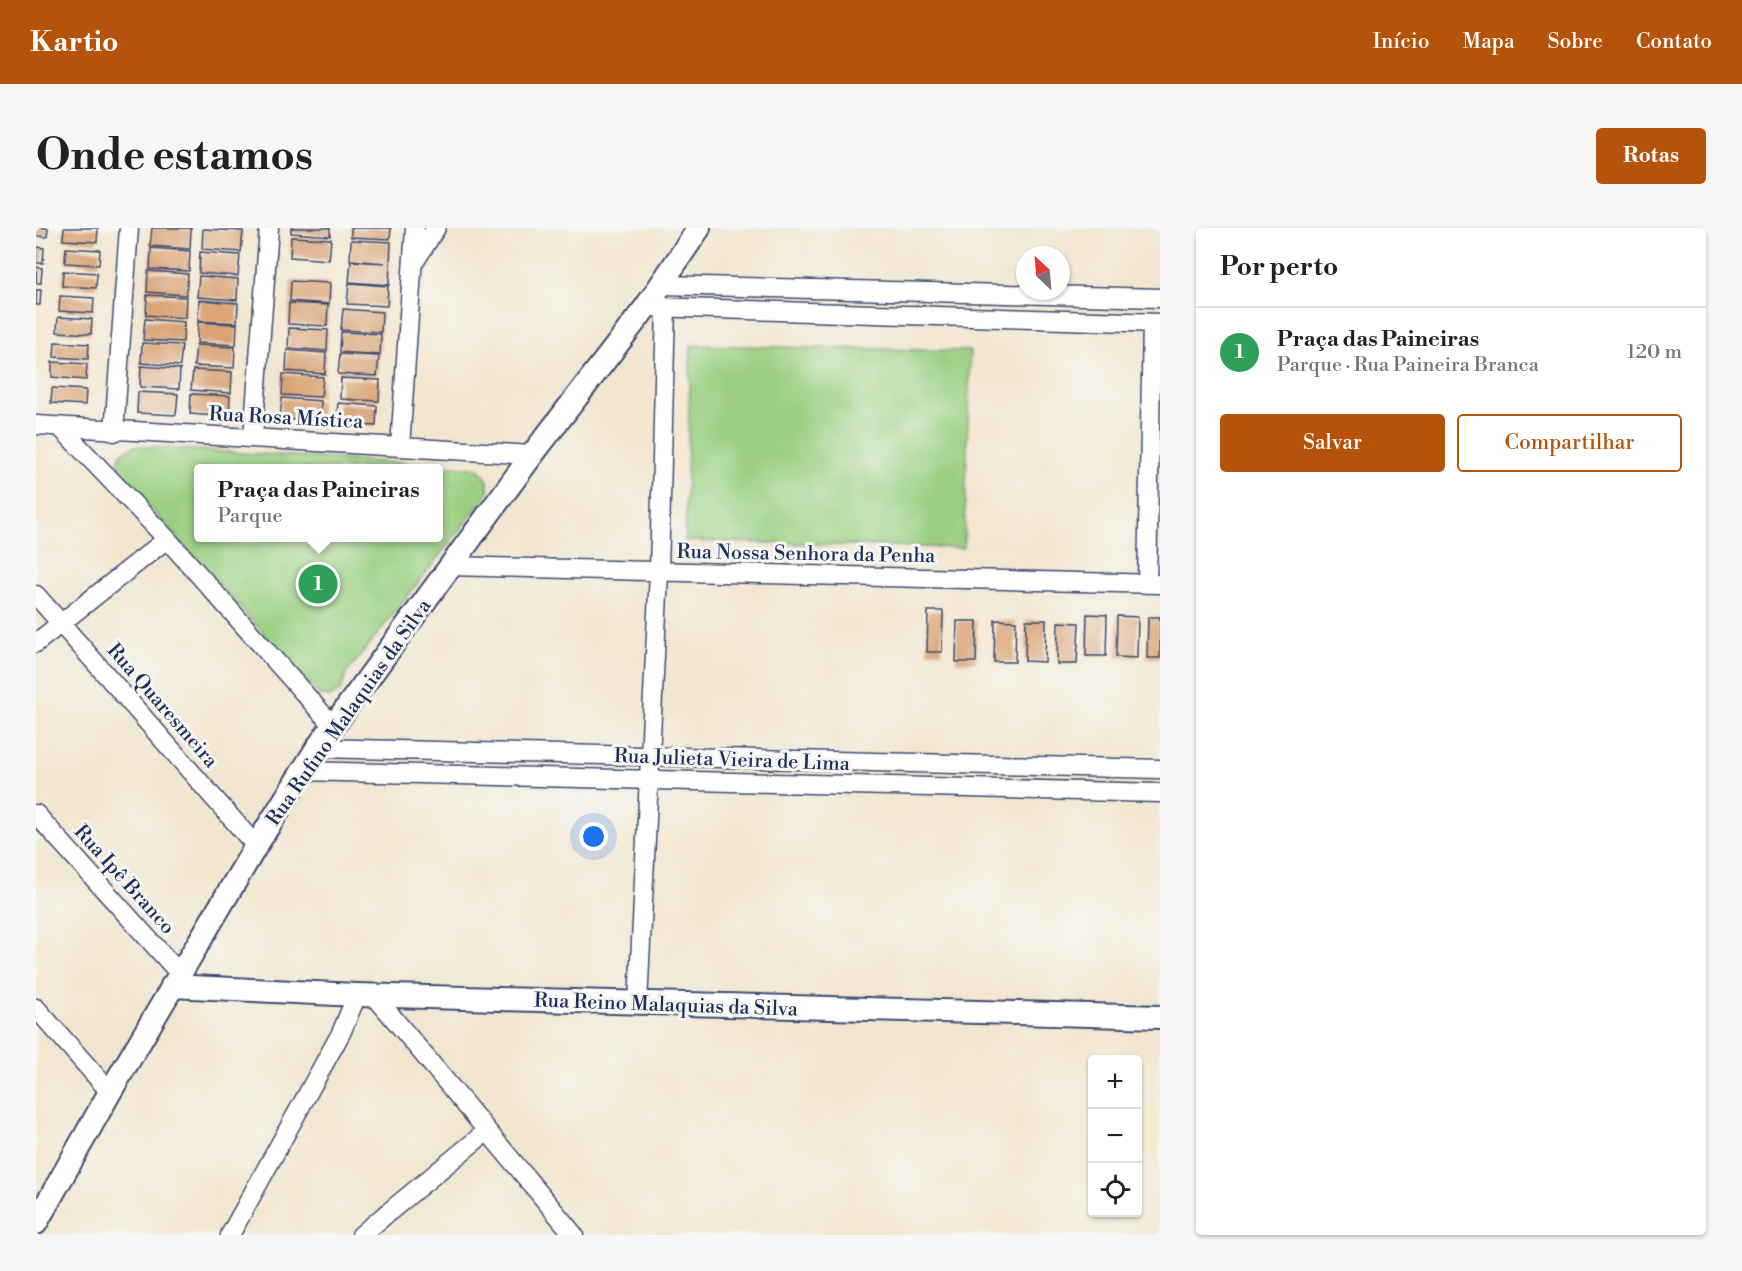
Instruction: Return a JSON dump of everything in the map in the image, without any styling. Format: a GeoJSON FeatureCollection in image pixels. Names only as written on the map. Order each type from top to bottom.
{"type":"FeatureCollection","features":[{"type":"Feature","properties":{"kind":"street"},"geometry":{"type":"LineString","coordinates":[[114,432],[129,228]]}},
{"type":"Feature","properties":{"kind":"street"},"geometry":{"type":"LineString","coordinates":[[254,437],[269,228]]}},
{"type":"Feature","properties":{"kind":"street"},"geometry":{"type":"LineString","coordinates":[[400,447],[415,261],[415,228]]}},
{"type":"Feature","properties":{"kind":"street"},"geometry":{"type":"LineString","coordinates":[[415,261],[436,228]]}},
{"type":"Feature","properties":{"kind":"street","name":"Rua Rufino Malaquias da Silva"},"geometry":{"type":"LineString","coordinates":[[37,1220],[176,980],[302,771],[532,455],[656,307],[662,285],[699,228]]}},
{"type":"Feature","properties":{"kind":"street"},"geometry":{"type":"LineString","coordinates":[[662,285],[1160,298]]}},
{"type":"Feature","properties":{"kind":"street"},"geometry":{"type":"LineString","coordinates":[[638,1003],[659,572],[656,307],[1156,323],[1153,584]]}},
{"type":"Feature","properties":{"kind":"street","name":"Rua Rosa Mística"},"geometry":{"type":"LineString","coordinates":[[36,425],[114,432],[254,437],[532,455]]}},
{"type":"Feature","properties":{"kind":"street"},"geometry":{"type":"LineString","coordinates":[[61,428],[167,539],[334,727]]}},
{"type":"Feature","properties":{"kind":"street"},"geometry":{"type":"LineString","coordinates":[[36,643],[167,539]]}},
{"type":"Feature","properties":{"kind":"street","name":"Rua Nossa Senhora da Penha"},"geometry":{"type":"LineString","coordinates":[[451,566],[1153,584]]}},
{"type":"Feature","properties":{"kind":"street","name":"Rua Quaresmeira"},"geometry":{"type":"LineString","coordinates":[[36,595],[256,846]]}},
{"type":"Feature","properties":{"kind":"street","name":"Rua Julieta Vieira de Lima"},"geometry":{"type":"LineString","coordinates":[[318,748],[650,754],[1160,769]]}},
{"type":"Feature","properties":{"kind":"street","name":"Rua Julieta Vieira de Lima"},"geometry":{"type":"LineString","coordinates":[[302,771],[649,778],[1160,793]]}},
{"type":"Feature","properties":{"kind":"street","name":"Rua Ipê Branco"},"geometry":{"type":"LineString","coordinates":[[36,814],[176,980]]}},
{"type":"Feature","properties":{"kind":"street","name":"Rua Reino Malaquias da Silva"},"geometry":{"type":"LineString","coordinates":[[176,980],[365,995],[1160,1017]]}},
{"type":"Feature","properties":{"kind":"street"},"geometry":{"type":"LineString","coordinates":[[230,1235],[341,1033],[365,995],[487,1131],[574,1235]]}},
{"type":"Feature","properties":{"kind":"street"},"geometry":{"type":"LineString","coordinates":[[36,1008],[110,1092]]}},
{"type":"Feature","properties":{"kind":"street"},"geometry":{"type":"LineString","coordinates":[[361,1235],[487,1131]]}},
{"type":"Feature","properties":{"kind":"green space"},"geometry":{"type":"Polygon","coordinates":[[[691,345],[970,351],[964,548],[685,541],[691,345]]]}},
{"type":"Feature","properties":{"kind":"green space"},"geometry":{"type":"Polygon","coordinates":[[[134,446],[415,464],[194,464],[194,542],[443,542],[443,466],[477,468],[488,480],[488,494],[346,674],[341,690],[330,697],[319,695],[123,478],[118,465],[121,453],[134,446]]]}},
{"type":"Feature","properties":{"kind":"building"},"geometry":{"type":"Polygon","coordinates":[[[36,228],[48,228],[47,237],[36,236],[36,228]]]}},
{"type":"Feature","properties":{"kind":"building"},"geometry":{"type":"Polygon","coordinates":[[[64,228],[98,228],[97,242],[63,240],[64,228]]]}},
{"type":"Feature","properties":{"kind":"building"},"geometry":{"type":"Polygon","coordinates":[[[152,228],[191,228],[190,249],[150,246],[152,228]]]}},
{"type":"Feature","properties":{"kind":"building"},"geometry":{"type":"Polygon","coordinates":[[[291,228],[330,228],[330,236],[291,233],[291,228]]]}},
{"type":"Feature","properties":{"kind":"building"},"geometry":{"type":"Polygon","coordinates":[[[351,228],[391,228],[390,239],[351,237],[351,228]]]}},
{"type":"Feature","properties":{"kind":"building"},"geometry":{"type":"Polygon","coordinates":[[[203,229],[243,231],[241,252],[202,249],[203,229]]]}},
{"type":"Feature","properties":{"kind":"building"},"geometry":{"type":"Polygon","coordinates":[[[291,237],[331,239],[329,260],[290,257],[291,237]]]}},
{"type":"Feature","properties":{"kind":"building"},"geometry":{"type":"Polygon","coordinates":[[[351,240],[391,242],[389,285],[349,282],[351,261],[385,263],[350,260],[351,240]]]}},
{"type":"Feature","properties":{"kind":"building"},"geometry":{"type":"Polygon","coordinates":[[[36,247],[44,248],[43,263],[36,263],[36,247]]]}},
{"type":"Feature","properties":{"kind":"building"},"geometry":{"type":"Polygon","coordinates":[[[66,248],[100,250],[99,265],[65,263],[66,248]]]}},
{"type":"Feature","properties":{"kind":"building"},"geometry":{"type":"Polygon","coordinates":[[[151,248],[190,251],[189,271],[150,269],[151,248]]]}},
{"type":"Feature","properties":{"kind":"building"},"geometry":{"type":"Polygon","coordinates":[[[200,252],[240,255],[238,276],[199,273],[200,252]]]}},
{"type":"Feature","properties":{"kind":"building"},"geometry":{"type":"Polygon","coordinates":[[[36,267],[42,268],[41,283],[36,283],[36,267]]]}},
{"type":"Feature","properties":{"kind":"building"},"geometry":{"type":"Polygon","coordinates":[[[63,271],[97,273],[96,288],[62,286],[63,271]]]}},
{"type":"Feature","properties":{"kind":"building"},"geometry":{"type":"Polygon","coordinates":[[[148,271],[188,274],[186,295],[147,292],[148,271]]]}},
{"type":"Feature","properties":{"kind":"building"},"geometry":{"type":"Polygon","coordinates":[[[199,276],[238,279],[237,300],[197,297],[199,276]]]}},
{"type":"Feature","properties":{"kind":"building"},"geometry":{"type":"Polygon","coordinates":[[[291,281],[330,283],[329,304],[290,301],[291,281]]]}},
{"type":"Feature","properties":{"kind":"building"},"geometry":{"type":"Polygon","coordinates":[[[349,283],[388,286],[387,306],[347,304],[349,283]]]}},
{"type":"Feature","properties":{"kind":"building"},"geometry":{"type":"Polygon","coordinates":[[[36,290],[41,290],[40,305],[36,305],[36,290]]]}},
{"type":"Feature","properties":{"kind":"building"},"geometry":{"type":"Polygon","coordinates":[[[147,295],[186,297],[185,318],[146,315],[147,295]]]}},
{"type":"Feature","properties":{"kind":"building"},"geometry":{"type":"Polygon","coordinates":[[[60,296],[94,298],[93,313],[59,311],[60,296]]]}},
{"type":"Feature","properties":{"kind":"building"},"geometry":{"type":"Polygon","coordinates":[[[199,300],[238,303],[237,323],[198,321],[199,300]]]}},
{"type":"Feature","properties":{"kind":"building"},"geometry":{"type":"Polygon","coordinates":[[[289,303],[328,305],[327,326],[288,324],[289,303]]]}},
{"type":"Feature","properties":{"kind":"building"},"geometry":{"type":"Polygon","coordinates":[[[343,309],[382,312],[381,332],[341,330],[343,309]]]}},
{"type":"Feature","properties":{"kind":"building"},"geometry":{"type":"Polygon","coordinates":[[[58,317],[92,319],[91,334],[57,332],[58,317]]]}},
{"type":"Feature","properties":{"kind":"building"},"geometry":{"type":"Polygon","coordinates":[[[145,319],[184,322],[183,342],[143,340],[145,319]]]}},
{"type":"Feature","properties":{"kind":"building"},"geometry":{"type":"Polygon","coordinates":[[[198,322],[237,324],[236,345],[197,343],[198,322]]]}},
{"type":"Feature","properties":{"kind":"building"},"geometry":{"type":"Polygon","coordinates":[[[289,328],[328,330],[327,351],[288,348],[289,328]]]}},
{"type":"Feature","properties":{"kind":"building"},"geometry":{"type":"Polygon","coordinates":[[[341,332],[381,334],[380,355],[340,352],[341,332]]]}},
{"type":"Feature","properties":{"kind":"building"},"geometry":{"type":"Polygon","coordinates":[[[55,342],[89,344],[88,359],[54,357],[55,342]]]}},
{"type":"Feature","properties":{"kind":"building"},"geometry":{"type":"Polygon","coordinates":[[[142,343],[182,345],[180,366],[141,363],[142,343]]]}},
{"type":"Feature","properties":{"kind":"building"},"geometry":{"type":"Polygon","coordinates":[[[196,345],[235,347],[234,368],[194,366],[196,345]]]}},
{"type":"Feature","properties":{"kind":"building"},"geometry":{"type":"Polygon","coordinates":[[[287,350],[326,353],[325,374],[286,371],[287,350]]]}},
{"type":"Feature","properties":{"kind":"building"},"geometry":{"type":"Polygon","coordinates":[[[340,354],[379,356],[377,376],[338,374],[340,354]]]}},
{"type":"Feature","properties":{"kind":"building"},"geometry":{"type":"Polygon","coordinates":[[[52,362],[87,364],[86,380],[52,377],[52,362]]]}},
{"type":"Feature","properties":{"kind":"building"},"geometry":{"type":"Polygon","coordinates":[[[141,366],[180,369],[179,389],[140,387],[141,366]]]}},
{"type":"Feature","properties":{"kind":"building"},"geometry":{"type":"Polygon","coordinates":[[[193,370],[232,372],[231,393],[191,390],[193,370]]]}},
{"type":"Feature","properties":{"kind":"building"},"geometry":{"type":"Polygon","coordinates":[[[283,374],[323,377],[321,397],[282,395],[283,374]]]}},
{"type":"Feature","properties":{"kind":"building"},"geometry":{"type":"Polygon","coordinates":[[[341,378],[380,380],[379,401],[340,399],[341,378]]]}},
{"type":"Feature","properties":{"kind":"building"},"geometry":{"type":"Polygon","coordinates":[[[52,388],[86,390],[85,405],[51,403],[52,388]]]}},
{"type":"Feature","properties":{"kind":"building"},"geometry":{"type":"Polygon","coordinates":[[[138,392],[178,394],[176,415],[137,413],[138,392]]]}},
{"type":"Feature","properties":{"kind":"building"},"geometry":{"type":"Polygon","coordinates":[[[191,394],[230,396],[229,417],[190,414],[191,394]]]}},
{"type":"Feature","properties":{"kind":"building"},"geometry":{"type":"Polygon","coordinates":[[[282,398],[321,401],[320,421],[280,419],[282,398]]]}},
{"type":"Feature","properties":{"kind":"building"},"geometry":{"type":"Polygon","coordinates":[[[338,403],[377,406],[376,426],[336,424],[338,403]]]}},
{"type":"Feature","properties":{"kind":"building"},"geometry":{"type":"Polygon","coordinates":[[[928,611],[943,611],[942,652],[927,652],[928,611]]]}},
{"type":"Feature","properties":{"kind":"building"},"geometry":{"type":"Polygon","coordinates":[[[1087,614],[1107,615],[1106,656],[1086,656],[1087,614]]]}},
{"type":"Feature","properties":{"kind":"building"},"geometry":{"type":"Polygon","coordinates":[[[1117,616],[1138,617],[1137,658],[1116,657],[1117,616]]]}},
{"type":"Feature","properties":{"kind":"building"},"geometry":{"type":"Polygon","coordinates":[[[1148,617],[1160,617],[1160,658],[1147,658],[1148,617]]]}},
{"type":"Feature","properties":{"kind":"building"},"geometry":{"type":"Polygon","coordinates":[[[995,620],[1016,621],[1015,662],[994,662],[995,620]]]}},
{"type":"Feature","properties":{"kind":"building"},"geometry":{"type":"Polygon","coordinates":[[[1026,620],[1046,620],[1045,662],[1025,661],[1026,620]]]}},
{"type":"Feature","properties":{"kind":"building"},"geometry":{"type":"Polygon","coordinates":[[[957,621],[977,621],[976,662],[956,662],[957,621]]]}},
{"type":"Feature","properties":{"kind":"building"},"geometry":{"type":"Polygon","coordinates":[[[1058,622],[1079,623],[1077,664],[1057,664],[1058,622]]]}},
{"type":"Feature","properties":{"kind":"place","name":"Praça das Paineiras"},"geometry":{"type":"Point","coordinates":[318,584]}}]}
